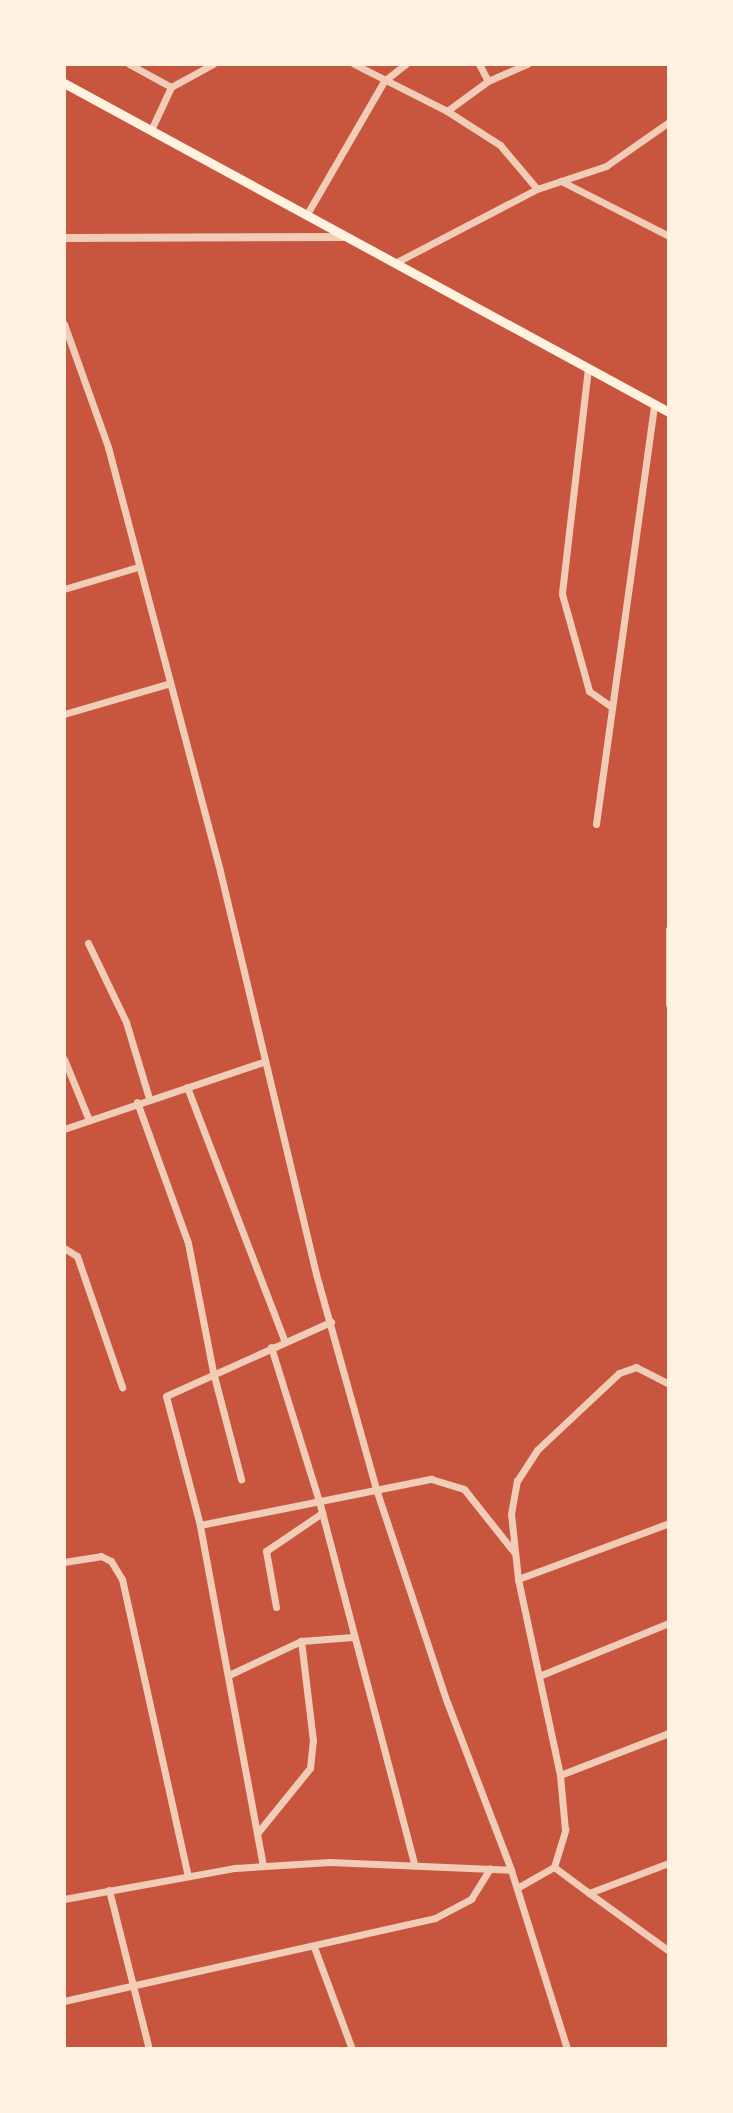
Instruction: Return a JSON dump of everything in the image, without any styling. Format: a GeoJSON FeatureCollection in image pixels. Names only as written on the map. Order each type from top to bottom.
{"type":"FeatureCollection","features":[{"type":"Feature","properties":{"kind":"main road"},"geometry":{"type":"LineString","coordinates":[[64,83],[669,412]]}},
{"type":"Feature","properties":{"kind":"street"},"geometry":{"type":"LineString","coordinates":[[129,64],[171,87]]}},
{"type":"Feature","properties":{"kind":"street"},"geometry":{"type":"LineString","coordinates":[[151,130],[171,87],[213,64]]}},
{"type":"Feature","properties":{"kind":"street"},"geometry":{"type":"LineString","coordinates":[[354,64],[447,111],[500,145],[537,189]]}},
{"type":"Feature","properties":{"kind":"street"},"geometry":{"type":"LineString","coordinates":[[307,214],[384,81],[406,64]]}},
{"type":"Feature","properties":{"kind":"street"},"geometry":{"type":"LineString","coordinates":[[479,64],[488,81]]}},
{"type":"Feature","properties":{"kind":"street"},"geometry":{"type":"LineString","coordinates":[[447,111],[488,81],[527,64]]}},
{"type":"Feature","properties":{"kind":"street"},"geometry":{"type":"LineString","coordinates":[[395,263],[537,189],[606,166],[669,122]]}},
{"type":"Feature","properties":{"kind":"street"},"geometry":{"type":"LineString","coordinates":[[561,181],[669,236]]}},
{"type":"Feature","properties":{"kind":"street"},"geometry":{"type":"LineString","coordinates":[[64,238],[348,237]]}},
{"type":"Feature","properties":{"kind":"street"},"geometry":{"type":"LineString","coordinates":[[64,324],[108,447],[167,684],[220,871],[263,1062],[376,1489],[447,1702],[511,1870],[567,2049]]}},
{"type":"Feature","properties":{"kind":"street"},"geometry":{"type":"LineString","coordinates":[[588,368],[562,594],[589,691],[612,707]]}},
{"type":"Feature","properties":{"kind":"street"},"geometry":{"type":"LineString","coordinates":[[596,824],[654,404]]}},
{"type":"Feature","properties":{"kind":"street"},"geometry":{"type":"LineString","coordinates":[[64,589],[138,567]]}},
{"type":"Feature","properties":{"kind":"street"},"geometry":{"type":"LineString","coordinates":[[64,714],[167,684]]}},
{"type":"Feature","properties":{"kind":"street"},"geometry":{"type":"LineString","coordinates":[[669,929],[669,1004]]}},
{"type":"Feature","properties":{"kind":"street"},"geometry":{"type":"LineString","coordinates":[[88,943],[126,1022],[149,1098]]}},
{"type":"Feature","properties":{"kind":"street"},"geometry":{"type":"LineString","coordinates":[[64,1059],[89,1120]]}},
{"type":"Feature","properties":{"kind":"street"},"geometry":{"type":"LineString","coordinates":[[64,1129],[263,1062]]}},
{"type":"Feature","properties":{"kind":"street"},"geometry":{"type":"LineString","coordinates":[[187,1087],[285,1342]]}},
{"type":"Feature","properties":{"kind":"street"},"geometry":{"type":"LineString","coordinates":[[137,1102],[188,1243],[213,1372],[241,1479]]}},
{"type":"Feature","properties":{"kind":"street"},"geometry":{"type":"LineString","coordinates":[[64,1248],[77,1256],[122,1387]]}},
{"type":"Feature","properties":{"kind":"street"},"geometry":{"type":"LineString","coordinates":[[263,1866],[259,1831],[200,1525],[166,1396],[213,1372],[331,1322]]}},
{"type":"Feature","properties":{"kind":"street"},"geometry":{"type":"LineString","coordinates":[[271,1347],[319,1501],[415,1866]]}},
{"type":"Feature","properties":{"kind":"street"},"geometry":{"type":"LineString","coordinates":[[517,1888],[554,1867],[565,1830],[560,1775],[518,1579],[512,1498],[517,1481],[537,1450],[619,1373],[636,1367],[669,1384]]}},
{"type":"Feature","properties":{"kind":"street"},"geometry":{"type":"LineString","coordinates":[[200,1525],[431,1479],[464,1489],[515,1554]]}},
{"type":"Feature","properties":{"kind":"street"},"geometry":{"type":"LineString","coordinates":[[276,1607],[266,1551],[322,1513]]}},
{"type":"Feature","properties":{"kind":"street"},"geometry":{"type":"LineString","coordinates":[[518,1579],[669,1523]]}},
{"type":"Feature","properties":{"kind":"street"},"geometry":{"type":"LineString","coordinates":[[64,1562],[101,1556],[111,1561],[122,1579],[188,1876]]}},
{"type":"Feature","properties":{"kind":"street"},"geometry":{"type":"LineString","coordinates":[[539,1676],[669,1623]]}},
{"type":"Feature","properties":{"kind":"street"},"geometry":{"type":"LineString","coordinates":[[229,1675],[301,1641],[353,1637]]}},
{"type":"Feature","properties":{"kind":"street"},"geometry":{"type":"LineString","coordinates":[[259,1831],[310,1768],[313,1741],[301,1641]]}},
{"type":"Feature","properties":{"kind":"street"},"geometry":{"type":"LineString","coordinates":[[560,1775],[669,1733]]}},
{"type":"Feature","properties":{"kind":"street"},"geometry":{"type":"LineString","coordinates":[[589,1893],[669,1863]]}},
{"type":"Feature","properties":{"kind":"street"},"geometry":{"type":"LineString","coordinates":[[64,1899],[188,1876],[263,1866],[415,1866],[511,1870]]}},
{"type":"Feature","properties":{"kind":"street"},"geometry":{"type":"LineString","coordinates":[[554,1867],[669,1951]]}},
{"type":"Feature","properties":{"kind":"street"},"geometry":{"type":"LineString","coordinates":[[64,2001],[314,1947],[457,1908],[482,1887],[490,1869]]}},
{"type":"Feature","properties":{"kind":"street"},"geometry":{"type":"LineString","coordinates":[[109,1890],[149,2049]]}},
{"type":"Feature","properties":{"kind":"street"},"geometry":{"type":"LineString","coordinates":[[314,1947],[352,2049]]}}]}
